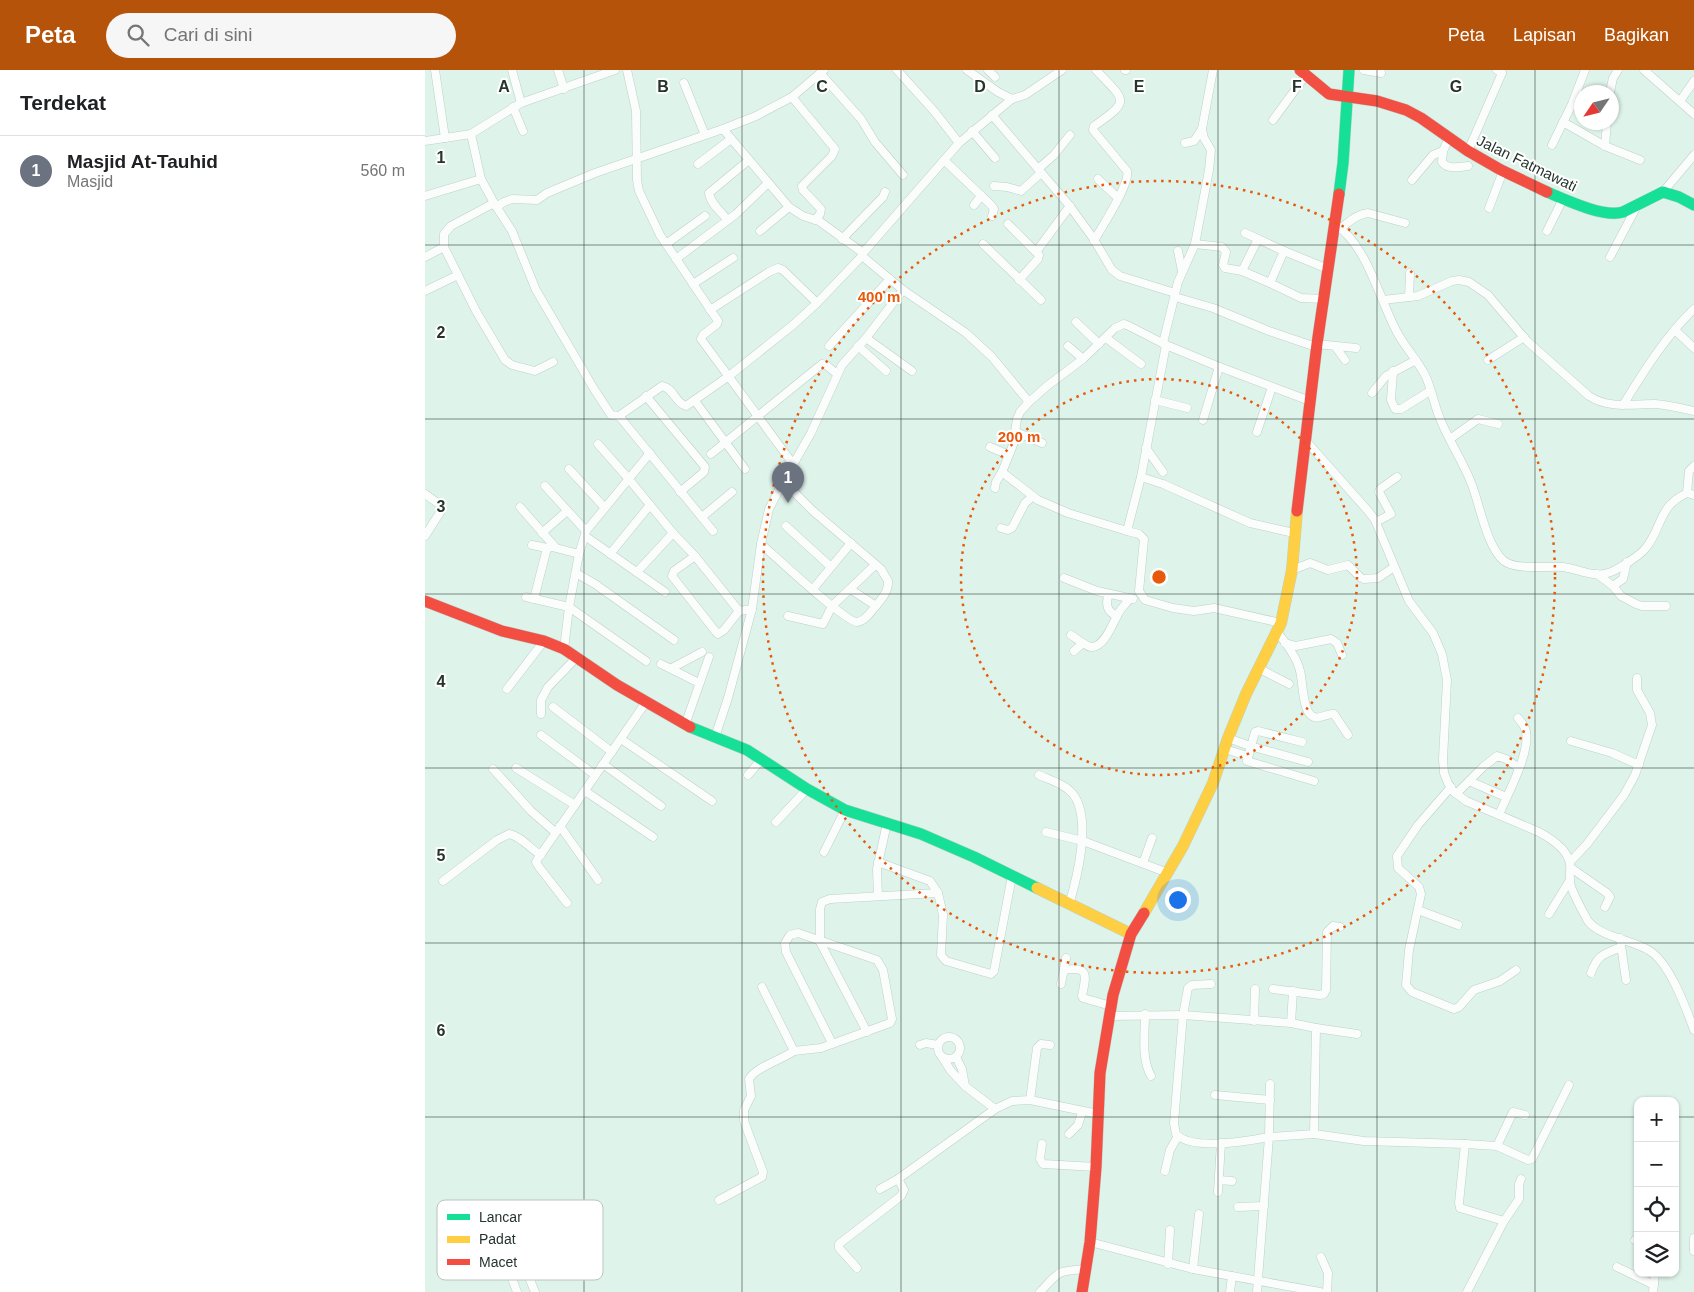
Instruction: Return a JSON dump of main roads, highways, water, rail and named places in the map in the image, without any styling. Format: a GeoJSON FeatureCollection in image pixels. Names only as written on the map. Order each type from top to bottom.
{"type":"FeatureCollection","features":[{"type":"Feature","properties":{"kind":"place","name":"Masjid At-Tauhid"},"geometry":{"type":"Point","coordinates":[788,503]}}]}
